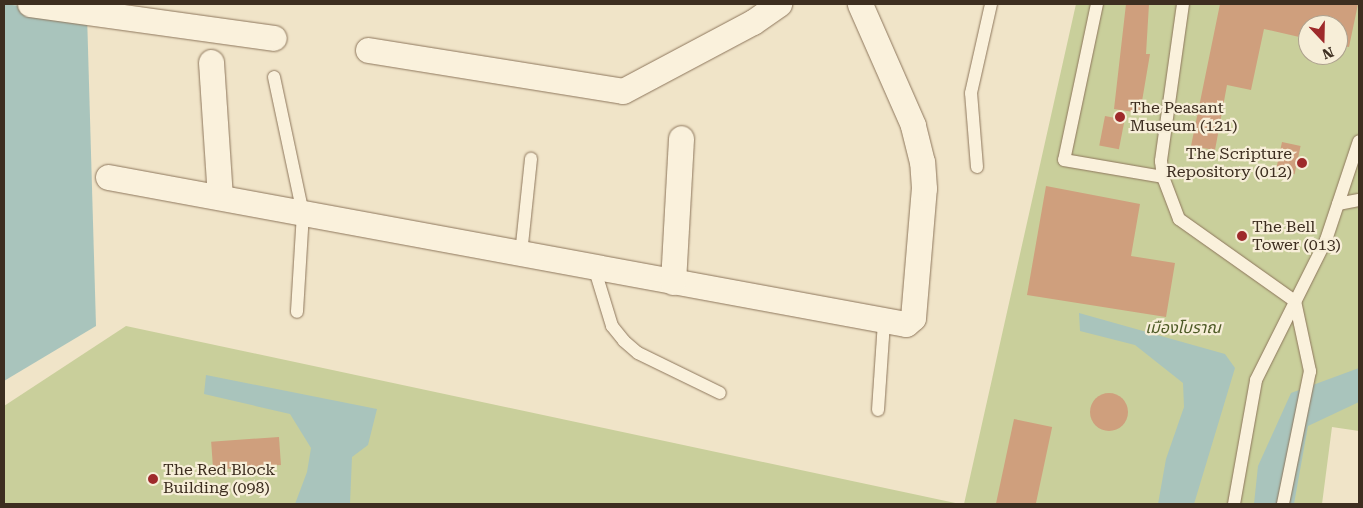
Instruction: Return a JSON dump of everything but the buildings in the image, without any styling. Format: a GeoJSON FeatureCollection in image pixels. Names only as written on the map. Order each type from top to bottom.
{"type":"FeatureCollection","features":[{"type":"Feature","properties":{"kind":"street"},"geometry":{"type":"LineString","coordinates":[[30,4],[274,38]]}},
{"type":"Feature","properties":{"kind":"street"},"geometry":{"type":"LineString","coordinates":[[368,50],[623,91],[752,22],[778,4]]}},
{"type":"Feature","properties":{"kind":"street"},"geometry":{"type":"LineString","coordinates":[[108,177],[884,322],[906,324],[913,318],[924,188],[922,162],[913,125],[860,4]]}},
{"type":"Feature","properties":{"kind":"street"},"geometry":{"type":"LineString","coordinates":[[212,62],[220,197]]}},
{"type":"Feature","properties":{"kind":"street"},"geometry":{"type":"LineString","coordinates":[[673,282],[681,138]]}},
{"type":"Feature","properties":{"kind":"lane"},"geometry":{"type":"LineString","coordinates":[[977,168],[971,93],[991,4]]}},
{"type":"Feature","properties":{"kind":"lane"},"geometry":{"type":"LineString","coordinates":[[1097,4],[1064,160],[1163,177]]}},
{"type":"Feature","properties":{"kind":"lane"},"geometry":{"type":"LineString","coordinates":[[1183,4],[1161,161],[1163,177],[1179,219],[1295,301],[1310,371],[1283,504]]}},
{"type":"Feature","properties":{"kind":"lane"},"geometry":{"type":"LineString","coordinates":[[274,77],[303,213],[296,312]]}},
{"type":"Feature","properties":{"kind":"lane"},"geometry":{"type":"LineString","coordinates":[[1234,504],[1256,380],[1326,240],[1359,142]]}},
{"type":"Feature","properties":{"kind":"lane"},"geometry":{"type":"LineString","coordinates":[[521,254],[532,159]]}},
{"type":"Feature","properties":{"kind":"lane"},"geometry":{"type":"LineString","coordinates":[[1338,204],[1359,200]]}},
{"type":"Feature","properties":{"kind":"lane"},"geometry":{"type":"LineString","coordinates":[[594,267],[612,326],[624,341],[638,353],[720,393]]}},
{"type":"Feature","properties":{"kind":"lane"},"geometry":{"type":"LineString","coordinates":[[878,410],[884,322]]}},
{"type":"Feature","properties":{"kind":"green space","name":"เมืองโบราณ"},"geometry":{"type":"Polygon","coordinates":[[[1076,4],[1359,4],[1359,431],[1332,427],[1322,504],[964,504],[1076,4]]]}},
{"type":"Feature","properties":{"kind":"green space"},"geometry":{"type":"Polygon","coordinates":[[[126,326],[960,504],[4,504],[4,406],[126,326]]]}},
{"type":"Feature","properties":{"kind":"water"},"geometry":{"type":"Polygon","coordinates":[[[4,4],[87,14],[96,326],[4,381],[4,4]]]}},
{"type":"Feature","properties":{"kind":"water"},"geometry":{"type":"Polygon","coordinates":[[[1079,313],[1225,354],[1235,368],[1194,504],[1158,504],[1166,459],[1184,407],[1183,383],[1135,345],[1080,331],[1079,313]]]}},
{"type":"Feature","properties":{"kind":"water"},"geometry":{"type":"Polygon","coordinates":[[[1359,368],[1359,402],[1308,426],[1294,504],[1254,504],[1258,466],[1291,393],[1359,368]]]}},
{"type":"Feature","properties":{"kind":"water"},"geometry":{"type":"Polygon","coordinates":[[[206,375],[377,409],[368,445],[352,457],[350,504],[295,504],[307,472],[311,448],[290,414],[204,394],[206,375]]]}},
{"type":"Feature","properties":{"kind":"place","name":"The Peasant Museum (121)"},"geometry":{"type":"Point","coordinates":[1120,117]}},
{"type":"Feature","properties":{"kind":"place","name":"The Scripture Repository (012)"},"geometry":{"type":"Point","coordinates":[1302,163]}},
{"type":"Feature","properties":{"kind":"place","name":"The Bell Tower (013)"},"geometry":{"type":"Point","coordinates":[1242,236]}},
{"type":"Feature","properties":{"kind":"place","name":"The Red Block Building (098)"},"geometry":{"type":"Point","coordinates":[153,479]}}]}
